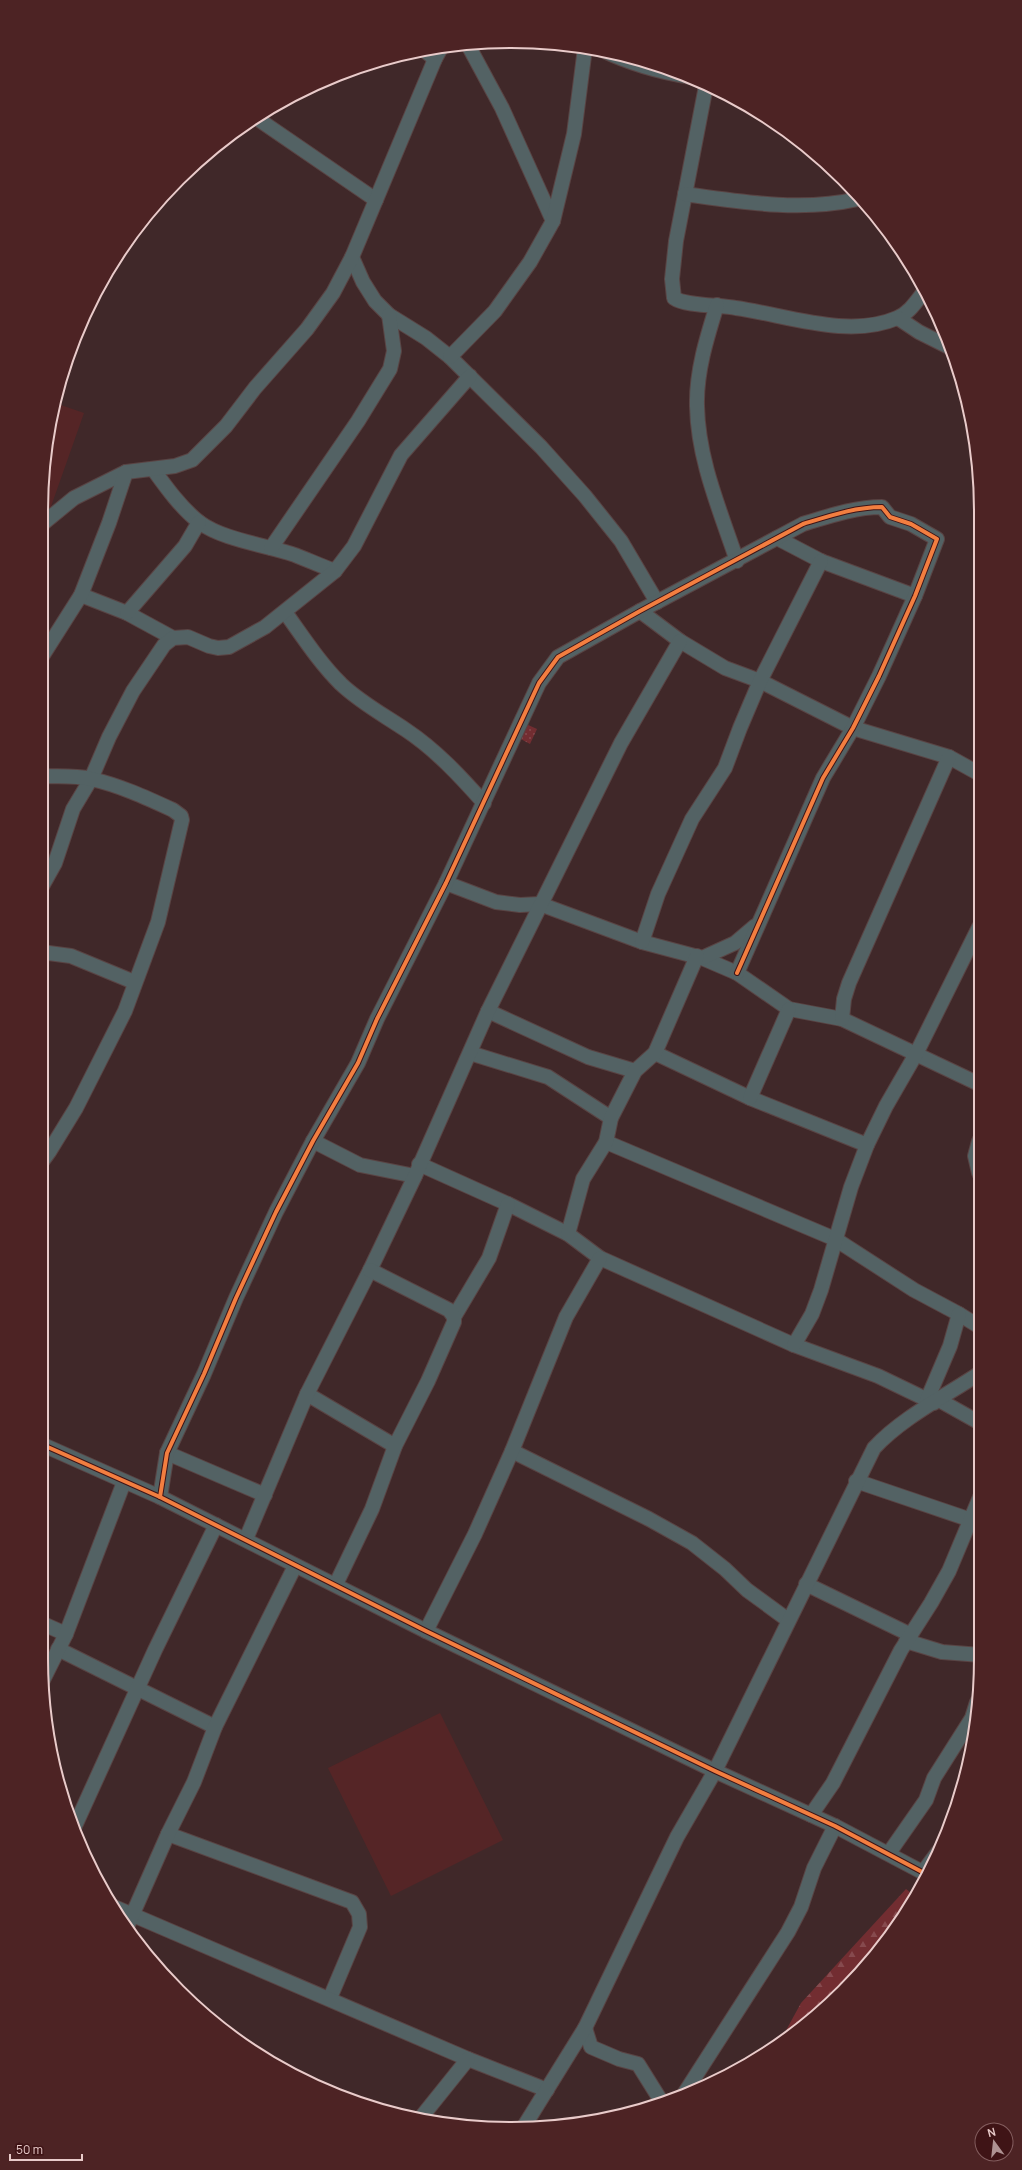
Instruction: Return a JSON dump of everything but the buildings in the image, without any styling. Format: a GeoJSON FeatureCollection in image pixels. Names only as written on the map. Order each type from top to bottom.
{"type":"FeatureCollection","features":[{"type":"Feature","properties":{"kind":"street"},"geometry":{"type":"LineString","coordinates":[[471,50],[502,108],[553,221]]}},
{"type":"Feature","properties":{"kind":"street"},"geometry":{"type":"LineString","coordinates":[[48,519],[74,498],[126,472],[175,466],[192,460],[207,446],[307,329],[333,293],[352,257],[437,54]]}},
{"type":"Feature","properties":{"kind":"street"},"geometry":{"type":"LineString","coordinates":[[450,357],[495,311],[530,262],[553,221],[574,134],[584,54]]}},
{"type":"Feature","properties":{"kind":"street"},"geometry":{"type":"LineString","coordinates":[[638,66],[660,73]]}},
{"type":"Feature","properties":{"kind":"street"},"geometry":{"type":"LineString","coordinates":[[705,91],[676,241],[672,280],[674,298],[679,302],[770,312],[832,326],[854,327],[876,324],[898,318],[909,310],[921,296]]}},
{"type":"Feature","properties":{"kind":"street"},"geometry":{"type":"LineString","coordinates":[[261,121],[376,200]]}},
{"type":"Feature","properties":{"kind":"street"},"geometry":{"type":"LineString","coordinates":[[685,194],[739,202],[795,206],[832,205],[853,200]]}},
{"type":"Feature","properties":{"kind":"street"},"geometry":{"type":"LineString","coordinates":[[352,257],[363,282],[375,301],[389,315],[426,338],[450,357],[540,447],[585,496],[621,541],[657,602]]}},
{"type":"Feature","properties":{"kind":"street"},"geometry":{"type":"LineString","coordinates":[[717,305],[706,340],[700,372],[696,404],[698,432],[704,462],[737,561]]}},
{"type":"Feature","properties":{"kind":"street"},"geometry":{"type":"LineString","coordinates":[[271,548],[358,421],[390,369],[394,351],[389,315]]}},
{"type":"Feature","properties":{"kind":"street"},"geometry":{"type":"LineString","coordinates":[[898,318],[919,332],[942,344]]}},
{"type":"Feature","properties":{"kind":"street"},"geometry":{"type":"LineString","coordinates":[[81,595],[127,613],[173,638],[188,637],[209,646],[218,648],[229,647],[265,627],[335,572],[354,546],[401,455],[470,376]]}},
{"type":"Feature","properties":{"kind":"street"},"geometry":{"type":"LineString","coordinates":[[153,468],[169,490],[199,522],[216,530],[295,555],[335,572]]}},
{"type":"Feature","properties":{"kind":"street"},"geometry":{"type":"LineString","coordinates":[[48,647],[81,595],[109,523],[126,472]]}},
{"type":"Feature","properties":{"kind":"street"},"geometry":{"type":"LineString","coordinates":[[160,1497],[167,1453],[270,1227],[313,1141],[358,1063],[377,1019],[446,883],[539,683],[558,657],[640,611],[737,561],[803,524],[830,515],[869,507],[882,507],[890,517],[911,524],[937,539],[915,596],[879,676],[853,728],[822,778],[737,973]]}},
{"type":"Feature","properties":{"kind":"street"},"geometry":{"type":"LineString","coordinates":[[127,613],[185,546],[199,522]]}},
{"type":"Feature","properties":{"kind":"street"},"geometry":{"type":"LineString","coordinates":[[777,538],[821,561],[915,596]]}},
{"type":"Feature","properties":{"kind":"street"},"geometry":{"type":"LineString","coordinates":[[642,942],[658,894],[692,819],[725,768],[760,681],[821,561]]}},
{"type":"Feature","properties":{"kind":"street"},"geometry":{"type":"LineString","coordinates":[[640,611],[680,641],[725,668],[760,681],[853,728],[949,757],[974,771]]}},
{"type":"Feature","properties":{"kind":"street"},"geometry":{"type":"LineString","coordinates":[[285,612],[314,655],[341,684],[374,710],[406,730],[434,751],[457,772],[484,803]]}},
{"type":"Feature","properties":{"kind":"street"},"geometry":{"type":"LineString","coordinates":[[48,876],[55,863],[73,809],[91,779],[108,737],[133,691],[164,645],[173,638]]}},
{"type":"Feature","properties":{"kind":"street"},"geometry":{"type":"LineString","coordinates":[[246,1539],[307,1394],[370,1270],[470,1054],[488,1010],[621,743],[680,641]]}},
{"type":"Feature","properties":{"kind":"street"},"geometry":{"type":"LineString","coordinates":[[842,1020],[844,999],[849,983],[949,757]]}},
{"type":"Feature","properties":{"kind":"street"},"geometry":{"type":"LineString","coordinates":[[48,776],[91,779],[168,807],[177,812],[182,820],[158,922],[134,982],[125,1011],[95,1072],[48,1148]]}},
{"type":"Feature","properties":{"kind":"street"},"geometry":{"type":"LineString","coordinates":[[446,883],[496,902],[520,905],[540,904],[642,942],[699,957],[737,973],[789,1009],[842,1020],[974,1082]]}},
{"type":"Feature","properties":{"kind":"street"},"geometry":{"type":"LineString","coordinates":[[568,1234],[583,1179],[606,1142],[611,1118],[635,1071],[655,1053],[699,957],[735,943],[753,929],[763,913]]}},
{"type":"Feature","properties":{"kind":"street"},"geometry":{"type":"LineString","coordinates":[[794,1344],[812,1314],[821,1290],[835,1239],[867,1145],[886,1106],[916,1054],[974,935]]}},
{"type":"Feature","properties":{"kind":"street"},"geometry":{"type":"LineString","coordinates":[[48,956],[71,956],[134,982]]}},
{"type":"Feature","properties":{"kind":"street"},"geometry":{"type":"LineString","coordinates":[[750,1098],[789,1009]]}},
{"type":"Feature","properties":{"kind":"street"},"geometry":{"type":"LineString","coordinates":[[488,1010],[588,1057],[635,1071]]}},
{"type":"Feature","properties":{"kind":"street"},"geometry":{"type":"LineString","coordinates":[[655,1053],[750,1098],[867,1145]]}},
{"type":"Feature","properties":{"kind":"street"},"geometry":{"type":"LineString","coordinates":[[470,1054],[548,1077],[611,1118]]}},
{"type":"Feature","properties":{"kind":"street"},"geometry":{"type":"LineString","coordinates":[[313,1141],[360,1165],[417,1170],[508,1204],[568,1234],[600,1258],[794,1344],[878,1376],[974,1420]]}},
{"type":"Feature","properties":{"kind":"street"},"geometry":{"type":"LineString","coordinates":[[606,1142],[835,1239],[914,1290],[974,1323]]}},
{"type":"Feature","properties":{"kind":"street"},"geometry":{"type":"LineString","coordinates":[[336,1584],[372,1509],[395,1446],[428,1381],[451,1330],[454,1317],[489,1258],[508,1204]]}},
{"type":"Feature","properties":{"kind":"street"},"geometry":{"type":"LineString","coordinates":[[426,1631],[475,1534],[512,1451],[566,1317],[600,1258]]}},
{"type":"Feature","properties":{"kind":"street"},"geometry":{"type":"LineString","coordinates":[[370,1270],[449,1310],[454,1317]]}},
{"type":"Feature","properties":{"kind":"street"},"geometry":{"type":"LineString","coordinates":[[933,1401],[959,1314]]}},
{"type":"Feature","properties":{"kind":"street"},"geometry":{"type":"LineString","coordinates":[[528,2121],[585,2028],[677,1836],[715,1771],[856,1481],[874,1448],[884,1437],[933,1401],[974,1377]]}},
{"type":"Feature","properties":{"kind":"street"},"geometry":{"type":"LineString","coordinates":[[307,1394],[395,1446]]}},
{"type":"Feature","properties":{"kind":"street"},"geometry":{"type":"LineString","coordinates":[[48,1447],[160,1497],[246,1539],[295,1566],[336,1584],[426,1631],[715,1771],[835,1826],[922,1871]]}},
{"type":"Feature","properties":{"kind":"street"},"geometry":{"type":"LineString","coordinates":[[512,1451],[649,1519],[681,1537],[724,1569],[747,1590],[788,1620]]}},
{"type":"Feature","properties":{"kind":"street"},"geometry":{"type":"LineString","coordinates":[[167,1453],[265,1495]]}},
{"type":"Feature","properties":{"kind":"street"},"geometry":{"type":"LineString","coordinates":[[856,1481],[971,1520]]}},
{"type":"Feature","properties":{"kind":"street"},"geometry":{"type":"LineString","coordinates":[[48,1669],[66,1634],[124,1482]]}},
{"type":"Feature","properties":{"kind":"street"},"geometry":{"type":"LineString","coordinates":[[811,1815],[833,1783],[891,1668],[949,1571],[974,1512]]}},
{"type":"Feature","properties":{"kind":"street"},"geometry":{"type":"LineString","coordinates":[[77,1820],[137,1687],[216,1525]]}},
{"type":"Feature","properties":{"kind":"street"},"geometry":{"type":"LineString","coordinates":[[295,1566],[215,1727],[194,1782],[168,1834],[130,1921],[330,1998],[468,2059],[547,2090]]}},
{"type":"Feature","properties":{"kind":"street"},"geometry":{"type":"LineString","coordinates":[[806,1584],[909,1638],[942,1652],[974,1654]]}},
{"type":"Feature","properties":{"kind":"street"},"geometry":{"type":"LineString","coordinates":[[48,1626],[66,1634]]}},
{"type":"Feature","properties":{"kind":"street"},"geometry":{"type":"LineString","coordinates":[[58,1649],[215,1727]]}},
{"type":"Feature","properties":{"kind":"street"},"geometry":{"type":"LineString","coordinates":[[889,1853],[926,1800],[934,1778],[970,1722]]}},
{"type":"Feature","properties":{"kind":"street"},"geometry":{"type":"LineString","coordinates":[[689,2087],[788,1932],[801,1907],[814,1868],[835,1826]]}},
{"type":"Feature","properties":{"kind":"street"},"geometry":{"type":"LineString","coordinates":[[168,1834],[352,1902],[359,1914],[360,1927],[330,1998]]}},
{"type":"Feature","properties":{"kind":"street"},"geometry":{"type":"LineString","coordinates":[[585,2028],[591,2047],[619,2059],[638,2064],[659,2097]]}},
{"type":"Feature","properties":{"kind":"street"},"geometry":{"type":"LineString","coordinates":[[424,2114],[468,2059]]}},
{"type":"Feature","properties":{"kind":"shaded area"},"geometry":{"type":"Polygon","coordinates":[[[61,405],[84,413],[48,515],[52,451],[61,405]]]}},
{"type":"Feature","properties":{"kind":"shaded area"},"geometry":{"type":"Polygon","coordinates":[[[440,1713],[503,1840],[391,1896],[328,1768],[440,1713]]]}},
{"type":"Feature","properties":{"kind":"green space"},"geometry":{"type":"Polygon","coordinates":[[[526,724],[537,729],[530,744],[519,738],[526,724]]]}},
{"type":"Feature","properties":{"kind":"green space"},"geometry":{"type":"Polygon","coordinates":[[[906,1889],[910,1892],[896,1916],[859,1964],[816,2007],[785,2031],[801,2003],[906,1889]]]}},
{"type":"Feature","properties":{"kind":"cycle path"},"geometry":{"type":"LineString","coordinates":[[160,1497],[167,1453],[276,1212],[313,1141],[358,1063],[377,1019],[446,883],[539,683],[558,657],[640,611],[803,524],[852,510],[882,507],[890,517],[911,524],[937,539],[915,596],[879,676],[853,728],[823,778],[737,973]]}},
{"type":"Feature","properties":{"kind":"cycle path"},"geometry":{"type":"LineString","coordinates":[[48,1447],[160,1497],[426,1631],[715,1771],[835,1826],[922,1872]]}}]}
